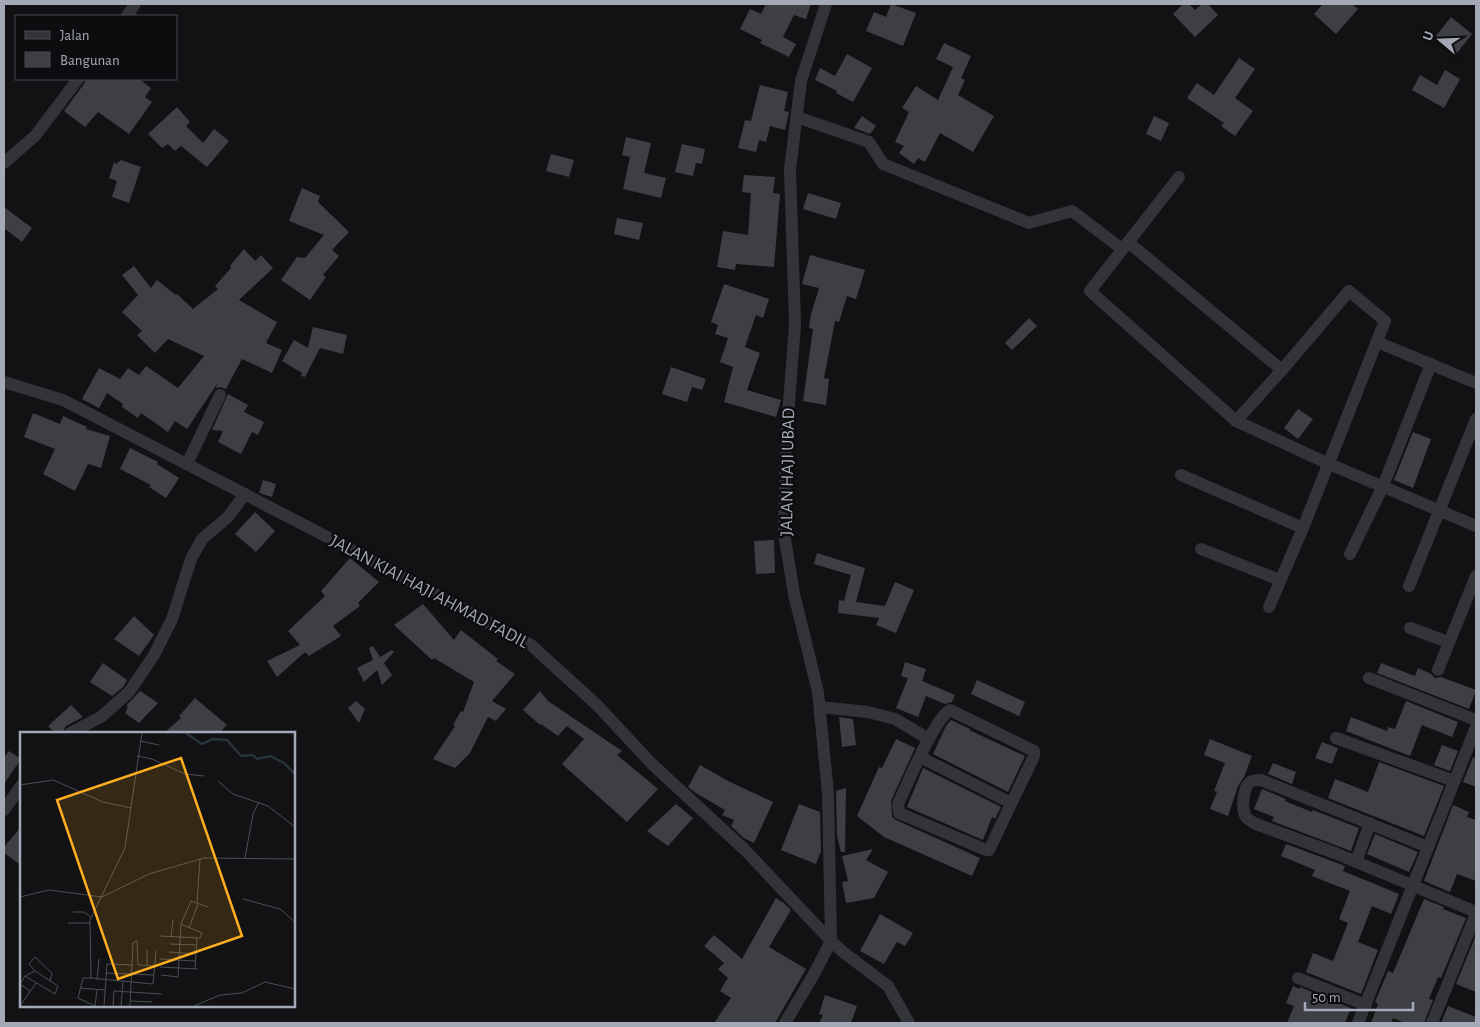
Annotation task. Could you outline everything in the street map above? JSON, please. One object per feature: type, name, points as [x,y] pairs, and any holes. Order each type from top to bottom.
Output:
[{"type":"street","points":[[128,15],[135,4]]},
{"type":"street","name":"JALAN HAJI UBAD","points":[[826,4],[801,80],[790,169],[795,325],[786,441],[784,532],[794,594],[820,707],[828,793],[831,940]]},
{"type":"street","points":[[4,163],[35,136],[77,80]]},
{"type":"street","points":[[797,117],[870,142],[883,164],[1029,223],[1072,211],[1125,246],[1282,370]]},
{"type":"street","points":[[1179,177],[1090,291],[1236,421],[1329,464],[1476,526]]},
{"type":"street","points":[[1236,421],[1349,291],[1385,321],[1329,464],[1269,607]]},
{"type":"street","points":[[1377,342],[1476,383]]},
{"type":"street","points":[[1350,554],[1382,486],[1431,364]]},
{"type":"street","name":"JALAN KIAI HAJI AHMAD FADIL","points":[[4,382],[63,400],[531,645],[598,705],[652,764],[746,850],[843,952],[888,986],[909,1023]]},
{"type":"street","points":[[187,464],[220,395]]},
{"type":"street","points":[[1409,586],[1476,419]]},
{"type":"street","points":[[1181,475],[1303,528]]},
{"type":"street","points":[[72,732],[101,717],[129,692],[154,655],[172,619],[190,559],[202,539],[228,517],[245,494]]},
{"type":"street","points":[[1201,550],[1280,580]]},
{"type":"street","points":[[1438,670],[1476,576]]},
{"type":"street","points":[[1410,628],[1448,642]]},
{"type":"street","points":[[1369,678],[1476,720]]},
{"type":"street","points":[[820,707],[868,712],[895,719],[929,738]]},
{"type":"street","points":[[950,710],[1034,751],[1034,756],[990,848],[986,850],[899,813],[898,804],[920,757],[929,738],[945,714],[950,710]]},
{"type":"street","points":[[1358,1023],[1476,727]]},
{"type":"street","points":[[1336,738],[1454,781]]},
{"type":"street","points":[[920,757],[1011,803]]},
{"type":"street","points":[[1428,847],[1261,780],[1253,780],[1245,789],[1243,809],[1246,817],[1256,824],[1356,862],[1476,913],[1432,1023]]},
{"type":"street","points":[[4,810],[20,787]]},
{"type":"street","points":[[1356,862],[1370,823]]},
{"type":"street","points":[[784,1023],[814,974],[831,940]]},
{"type":"street","points":[[1298,978],[1366,1005]]},
{"type":"building","points":[[766,4],[811,4],[806,19],[794,15],[783,37],[796,44],[789,57],[760,43],[762,40],[740,29],[750,9],[761,14]]},
{"type":"building","points":[[891,4],[916,13],[903,46],[866,31],[874,12],[886,17]]},
{"type":"building","points":[[1183,4],[1189,4],[1195,10],[1202,4],[1208,4],[1218,15],[1195,37],[1173,14]]},
{"type":"building","points":[[1323,4],[1352,4],[1358,9],[1336,34],[1314,14]]},
{"type":"building","points":[[1451,17],[1472,34],[1457,53],[1436,36]]},
{"type":"building","points":[[944,43],[971,56],[961,78],[965,80],[958,95],[994,116],[973,152],[940,133],[925,162],[918,158],[914,164],[899,153],[904,146],[895,142],[909,112],[902,108],[916,86],[938,100],[953,67],[936,59]]},
{"type":"building","points":[[847,54],[872,68],[853,102],[836,93],[837,91],[815,80],[820,68],[835,76]]},
{"type":"building","points":[[1239,58],[1255,69],[1235,98],[1253,111],[1235,136],[1221,126],[1224,123],[1187,98],[1197,83],[1214,95]]},
{"type":"building","points":[[1445,70],[1460,79],[1444,108],[1412,90],[1420,75],[1437,85]]},
{"type":"building","points":[[86,80],[140,80],[151,88],[145,97],[152,102],[129,134],[98,112],[85,127],[64,111]]},
{"type":"building","points":[[760,85],[788,92],[784,111],[789,112],[785,130],[770,126],[766,142],[759,140],[756,152],[738,148],[745,120],[751,121]]},
{"type":"building","points":[[177,107],[190,122],[186,126],[203,143],[214,129],[229,141],[207,167],[181,146],[175,151],[168,144],[162,148],[148,134]]},
{"type":"building","points":[[862,116],[876,126],[870,134],[854,128]]},
{"type":"building","points":[[1154,116],[1169,123],[1161,141],[1146,134]]},
{"type":"building","points":[[626,137],[651,143],[644,173],[666,178],[661,198],[623,189],[630,157],[622,155]]},
{"type":"building","points":[[682,144],[705,149],[702,164],[696,163],[693,176],[675,172]]},
{"type":"building","points":[[551,154],[574,160],[569,177],[546,171]]},
{"type":"building","points":[[121,160],[141,167],[129,203],[112,197],[117,181],[109,178],[114,162],[116,164]]},
{"type":"building","points":[[744,175],[775,177],[773,193],[780,194],[774,267],[736,264],[735,270],[717,267],[723,231],[748,235],[751,193],[742,192]]},
{"type":"building","points":[[302,188],[320,196],[318,202],[349,232],[332,250],[339,256],[323,275],[326,277],[310,300],[281,280],[297,257],[305,258],[324,235],[289,221]]},
{"type":"building","points":[[808,193],[841,203],[836,219],[803,209]]},
{"type":"building","points":[[4,207],[32,228],[22,242],[4,228]]},
{"type":"building","points":[[617,218],[643,223],[639,240],[614,234]]},
{"type":"building","points":[[244,249],[255,261],[261,255],[273,268],[239,300],[277,322],[266,343],[282,350],[272,373],[242,359],[226,389],[216,388],[217,384],[187,429],[175,421],[168,432],[141,413],[138,418],[107,393],[99,408],[82,399],[99,368],[120,379],[128,368],[139,375],[146,366],[178,388],[204,356],[168,339],[155,353],[137,335],[142,331],[122,312],[138,295],[122,275],[134,266],[151,288],[157,280],[177,294],[193,309],[218,289],[215,286]]},
{"type":"building","points":[[810,255],[865,270],[856,299],[847,296],[839,322],[835,321],[824,378],[829,379],[826,405],[803,401],[813,329],[809,328],[819,288],[802,284]]},
{"type":"building","points":[[724,284],[769,299],[763,318],[756,315],[745,347],[760,353],[747,390],[781,400],[776,417],[724,402],[733,367],[720,362],[728,338],[715,334],[718,325],[711,322]]},
{"type":"building","points":[[1029,318],[1037,326],[1012,350],[1005,343]]},
{"type":"building","points":[[313,327],[347,335],[343,354],[320,348],[305,377],[301,376],[302,373],[282,361],[294,340],[308,348]]},
{"type":"building","points":[[671,367],[706,379],[702,390],[692,387],[687,402],[662,394]]},
{"type":"building","points":[[228,394],[248,405],[244,412],[264,422],[258,435],[252,432],[241,454],[218,442],[223,431],[212,430]]},
{"type":"building","points":[[1298,409],[1313,419],[1298,439],[1284,428]]},
{"type":"building","points":[[33,413],[60,424],[63,416],[87,427],[86,429],[110,436],[101,468],[88,464],[75,491],[43,474],[55,449],[24,437]]},
{"type":"building","points":[[1413,432],[1431,439],[1413,488],[1394,480]]},
{"type":"building","points":[[130,448],[158,462],[157,464],[179,478],[166,498],[149,487],[151,485],[120,469]]},
{"type":"building","points":[[263,480],[276,484],[272,497],[259,493]]},
{"type":"building","points":[[255,512],[275,531],[256,552],[235,534]]},
{"type":"building","points":[[774,540],[775,573],[756,574],[754,541]]},
{"type":"building","points":[[817,553],[865,568],[856,602],[885,606],[895,582],[914,590],[896,633],[876,625],[879,618],[838,613],[839,600],[844,601],[851,575],[814,564]]},
{"type":"building","points":[[350,558],[379,582],[358,603],[360,606],[333,626],[341,636],[309,656],[305,652],[277,677],[267,661],[300,645],[288,631],[325,596],[321,591]]},
{"type":"building","points":[[423,604],[454,640],[461,630],[498,659],[496,661],[515,674],[492,701],[506,709],[496,721],[488,717],[470,753],[455,768],[433,759],[455,726],[453,725],[461,711],[463,712],[474,682],[434,658],[432,660],[394,625]]},
{"type":"building","points":[[134,616],[154,635],[139,656],[114,639]]},
{"type":"building","points":[[373,646],[380,657],[392,650],[394,652],[384,663],[392,675],[382,685],[377,670],[364,682],[357,668],[373,660],[369,648]]},
{"type":"building","points":[[905,662],[926,669],[922,681],[955,695],[952,702],[945,704],[926,696],[918,717],[896,708],[908,678],[901,676]]},
{"type":"building","points":[[103,663],[127,680],[123,687],[112,696],[90,682]]},
{"type":"building","points":[[1381,663],[1415,676],[1418,668],[1435,678],[1441,677],[1476,690],[1469,709],[1377,673]]},
{"type":"building","points":[[977,680],[1025,702],[1019,716],[971,694]]},
{"type":"building","points":[[140,691],[158,703],[139,723],[125,713],[128,707],[126,706]]},
{"type":"building","points":[[540,691],[548,701],[622,751],[617,755],[658,789],[627,822],[562,764],[584,739],[567,726],[558,736],[540,725],[523,710]]},
{"type":"building","points":[[195,698],[227,725],[220,732],[165,732],[181,718],[179,716]]},
{"type":"building","points":[[356,701],[365,709],[359,723],[348,708]]},
{"type":"building","points":[[1406,701],[1458,722],[1452,737],[1422,725],[1410,756],[1346,731],[1351,717],[1387,731],[1388,727],[1395,729]]},
{"type":"building","points":[[71,705],[83,717],[66,726],[63,732],[54,732],[48,726]]},
{"type":"building","points":[[839,717],[853,719],[856,745],[842,747]]},
{"type":"building","points":[[951,720],[1025,756],[1008,792],[933,754],[946,726]]},
{"type":"building","points":[[896,739],[915,748],[891,801],[892,817],[980,858],[972,876],[884,837],[857,816],[879,767],[882,768]]},
{"type":"building","points":[[1210,739],[1252,756],[1244,777],[1238,786],[1228,816],[1210,809],[1217,792],[1214,791],[1225,763],[1204,755]]},
{"type":"building","points":[[1322,742],[1338,748],[1332,764],[1315,758]]},
{"type":"building","points":[[1442,745],[1458,751],[1450,771],[1434,765]]},
{"type":"building","points":[[9,751],[20,758],[20,760],[4,784],[4,757]]},
{"type":"building","points":[[1473,757],[1476,759],[1476,787],[1463,782]]},
{"type":"building","points":[[1379,762],[1444,786],[1424,836],[1328,798],[1335,779],[1368,792]]},
{"type":"building","points":[[1273,763],[1296,772],[1292,784],[1268,774]]},
{"type":"building","points":[[700,765],[730,782],[773,802],[754,843],[744,838],[731,826],[734,820],[722,815],[725,810],[688,787]]},
{"type":"building","points":[[923,768],[1001,807],[995,819],[992,817],[983,840],[907,807]]},
{"type":"building","points":[[846,788],[845,852],[841,852],[837,836],[836,791]]},
{"type":"building","points":[[1262,789],[1312,812],[1313,810],[1359,828],[1351,851],[1272,821],[1274,817],[1254,809]]},
{"type":"building","points":[[676,804],[693,818],[668,846],[647,831]]},
{"type":"building","points":[[799,804],[820,812],[821,851],[816,864],[781,850]]},
{"type":"building","points":[[1453,805],[1469,812],[1467,817],[1476,820],[1476,881],[1457,874],[1450,892],[1424,881]]},
{"type":"building","points":[[20,828],[20,864],[4,853],[4,847]]},
{"type":"building","points":[[1375,834],[1418,852],[1409,872],[1367,854]]},
{"type":"building","points":[[1286,844],[1345,866],[1343,871],[1399,894],[1391,914],[1372,906],[1358,942],[1378,950],[1361,994],[1306,972],[1313,953],[1333,961],[1348,923],[1339,919],[1350,891],[1312,876],[1315,870],[1281,856]]},
{"type":"building","points":[[873,849],[866,860],[888,872],[874,898],[846,903],[842,882],[848,881],[842,856]]},
{"type":"building","points":[[776,898],[791,910],[769,947],[806,969],[775,1023],[714,1023],[731,998],[720,991],[728,978],[718,969],[724,963],[704,946],[714,935],[742,959]]},
{"type":"building","points":[[1424,899],[1466,918],[1441,978],[1438,977],[1429,999],[1433,1000],[1424,1023],[1405,1023],[1393,1018],[1391,1023],[1371,1023],[1378,1004],[1375,1002],[1388,971],[1393,973]]},
{"type":"building","points":[[880,914],[913,933],[905,946],[897,942],[884,964],[860,951]]},
{"type":"building","points":[[1476,935],[1476,992],[1456,984]]},
{"type":"building","points":[[1293,986],[1299,989],[1300,987],[1351,1008],[1345,1023],[1287,1023],[1294,1006],[1286,1003]]},
{"type":"building","points":[[825,995],[857,1006],[851,1023],[819,1023],[823,1015],[819,1014]]},
{"type":"building","points":[[1448,1006],[1476,1017],[1476,1023],[1441,1023]]}]
